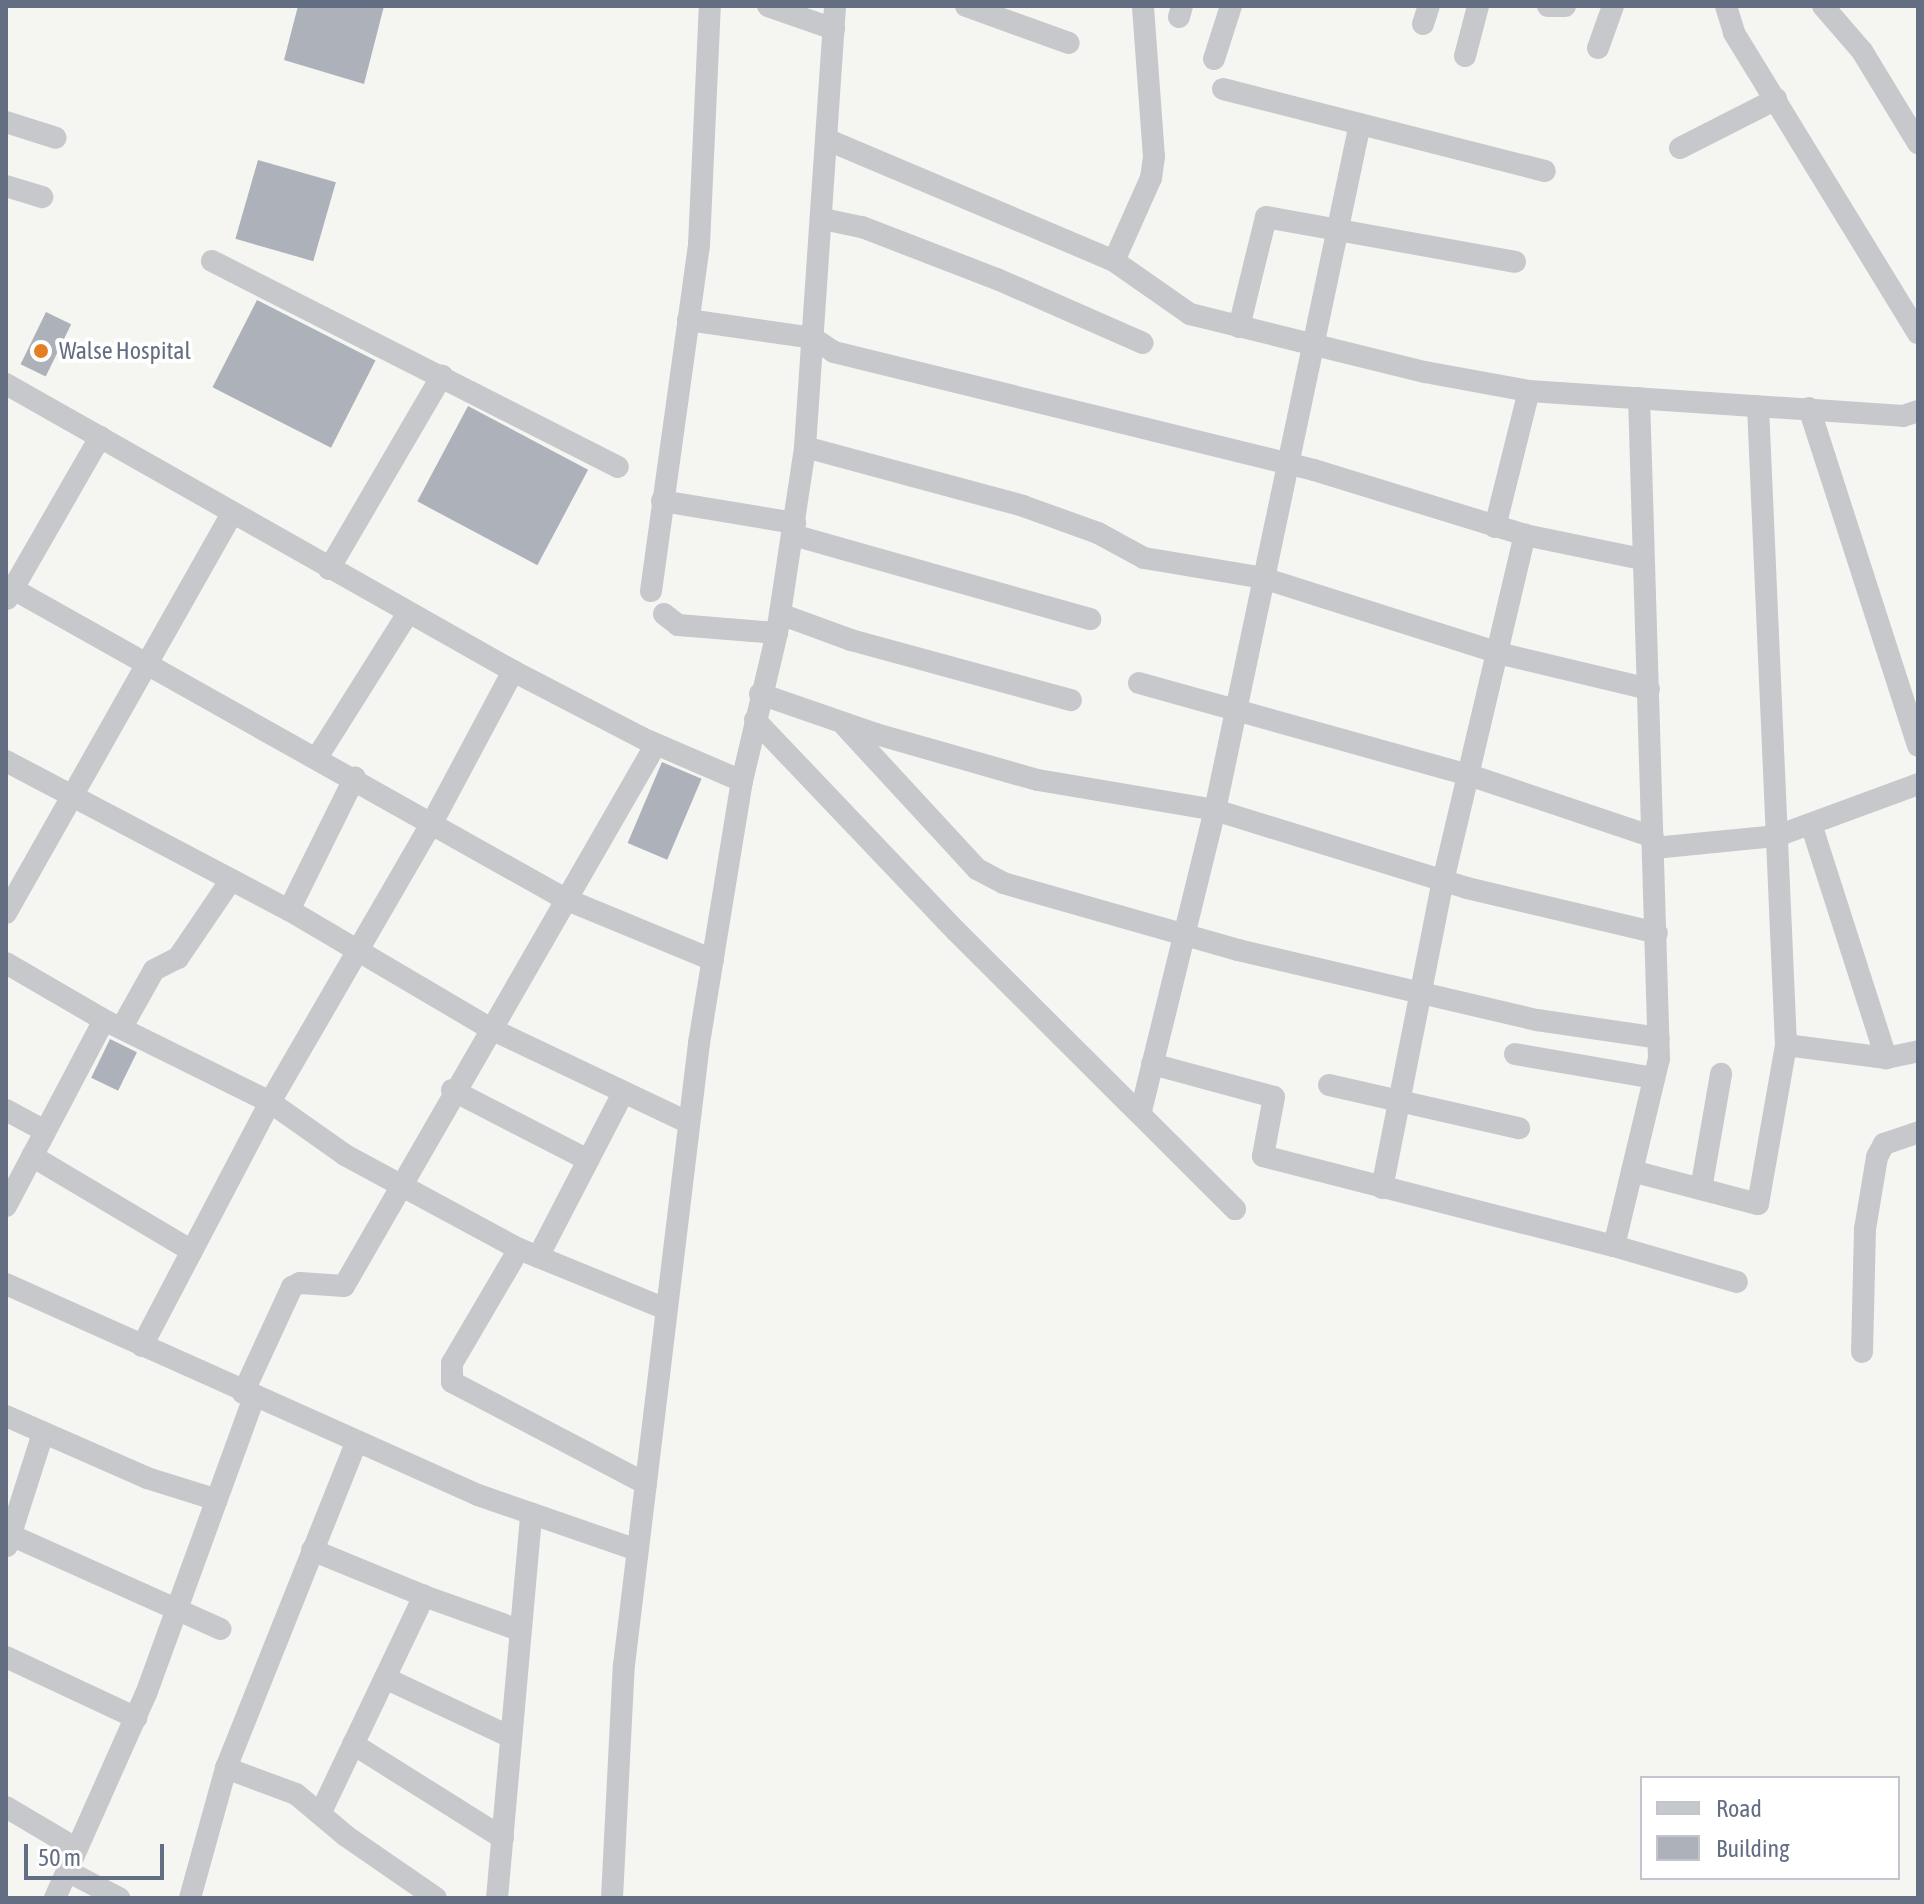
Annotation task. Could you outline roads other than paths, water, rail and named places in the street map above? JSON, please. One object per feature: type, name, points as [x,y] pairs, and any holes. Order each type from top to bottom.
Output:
[{"type":"street","points":[[651,591],[699,245],[710,6]]},
{"type":"street","points":[[768,6],[834,29]]},
{"type":"street","points":[[612,1898],[619,1736],[637,1550],[689,1123],[742,781],[778,623],[805,447],[823,219],[835,6]]},
{"type":"street","points":[[966,6],[1069,43]]},
{"type":"street","points":[[1114,261],[1151,178],[1154,157],[1143,6]]},
{"type":"street","points":[[1214,59],[1231,6]]},
{"type":"street","points":[[1465,56],[1478,6]]},
{"type":"street","points":[[1548,6],[1565,6]]},
{"type":"street","points":[[1598,48],[1613,6]]},
{"type":"street","points":[[1726,6],[1734,33],[1918,333]]},
{"type":"street","points":[[1823,6],[1862,51],[1912,118],[1918,143]]},
{"type":"street","points":[[1223,89],[1545,171]]},
{"type":"street","points":[[1680,148],[1776,99]]},
{"type":"street","points":[[6,122],[56,138]]},
{"type":"street","points":[[1141,1111],[1215,810],[1360,124]]},
{"type":"street","points":[[828,140],[1114,261],[1172,306],[1239,327],[1425,372],[1529,391],[1903,416],[1918,411]]},
{"type":"street","points":[[6,186],[42,197]]},
{"type":"street","points":[[1239,327],[1266,217],[1338,233],[1515,262]]},
{"type":"street","points":[[823,219],[862,227],[984,274],[1143,343]]},
{"type":"street","points":[[212,261],[618,467]]},
{"type":"street","points":[[688,320],[813,338],[834,352],[1288,464],[1525,535],[1642,559]]},
{"type":"street","points":[[329,569],[442,376]]},
{"type":"street","points":[[6,384],[513,671],[656,744],[742,781]]},
{"type":"street","points":[[1495,527],[1529,391]]},
{"type":"street","points":[[1614,1246],[1654,1078],[1659,1038],[1639,398]]},
{"type":"street","points":[[1632,1171],[1758,1204],[1786,1045],[1758,407]]},
{"type":"street","points":[[1809,408],[1909,686],[1918,746]]},
{"type":"street","points":[[100,437],[8,592],[151,662],[565,899],[713,960]]},
{"type":"street","points":[[805,447],[1023,506],[1098,533],[1144,558],[1263,578],[1497,652],[1649,689]]},
{"type":"street","points":[[662,501],[794,529],[1090,619]]},
{"type":"street","points":[[6,913],[151,662],[232,514]]},
{"type":"street","points":[[1382,1188],[1424,994],[1443,881],[1525,535]]},
{"type":"street","points":[[318,756],[408,613]]},
{"type":"street","points":[[664,614],[678,625],[778,623],[1071,700]]},
{"type":"street","points":[[142,1346],[270,1102],[433,821],[513,671]]},
{"type":"street","points":[[1139,683],[1469,775],[1654,843],[1777,836],[1812,827],[1918,784]]},
{"type":"street","points":[[760,694],[841,722],[1038,780],[1215,810],[1443,881],[1657,933]]},
{"type":"street","points":[[755,720],[956,931],[1141,1111],[1235,1209]]},
{"type":"street","points":[[841,722],[977,869],[1027,892],[1184,936],[1424,994],[1537,1020],[1659,1038]]},
{"type":"street","points":[[55,1898],[136,1718],[217,1500],[249,1395],[292,1287],[300,1283],[344,1286],[404,1185],[452,1090],[656,744]]},
{"type":"street","points":[[6,761],[289,910],[357,953],[489,1028],[689,1123]]},
{"type":"street","points":[[289,910],[355,777]]},
{"type":"street","points":[[1812,827],[1886,1058]]},
{"type":"street","points":[[6,1206],[45,1131],[113,1023],[154,970],[178,958],[231,880]]},
{"type":"street","points":[[6,963],[113,1023],[270,1102],[345,1155],[528,1253],[666,1309]]},
{"type":"street","points":[[1786,1045],[1886,1058],[1918,1051]]},
{"type":"street","points":[[1515,1054],[1654,1078]]},
{"type":"street","points":[[1152,1064],[1274,1097],[1263,1156],[1614,1246],[1737,1282]]},
{"type":"street","points":[[1701,1189],[1721,1074]]},
{"type":"street","points":[[1329,1085],[1519,1128]]},
{"type":"street","points":[[452,1090],[588,1160]]},
{"type":"street","points":[[623,1093],[588,1160],[452,1363],[452,1382],[646,1484]]},
{"type":"street","points":[[6,1110],[45,1131]]},
{"type":"street","points":[[1862,1352],[1865,1229],[1877,1157],[1884,1144],[1918,1132]]},
{"type":"street","points":[[32,1156],[192,1251]]},
{"type":"street","points":[[6,1284],[356,1443],[531,1514],[637,1550]]},
{"type":"street","points":[[6,1416],[147,1478],[217,1500]]},
{"type":"street","points":[[43,1433],[7,1538],[221,1629]]},
{"type":"street","points":[[190,1898],[226,1768],[271,1666],[312,1550],[356,1443]]},
{"type":"street","points":[[497,1898],[531,1514]]},
{"type":"street","points":[[312,1550],[424,1596],[519,1630]]},
{"type":"street","points":[[320,1814],[424,1596]]},
{"type":"street","points":[[6,1657],[136,1718]]},
{"type":"street","points":[[385,1678],[511,1737]]},
{"type":"street","points":[[353,1744],[503,1838]]},
{"type":"street","points":[[226,1768],[296,1794],[436,1898]]},
{"type":"street","points":[[6,1807],[77,1849]]},
{"type":"street","points":[[67,1871],[119,1898]]},
{"type":"place","name":"Walse Hospital","points":[[41,351]]}]
